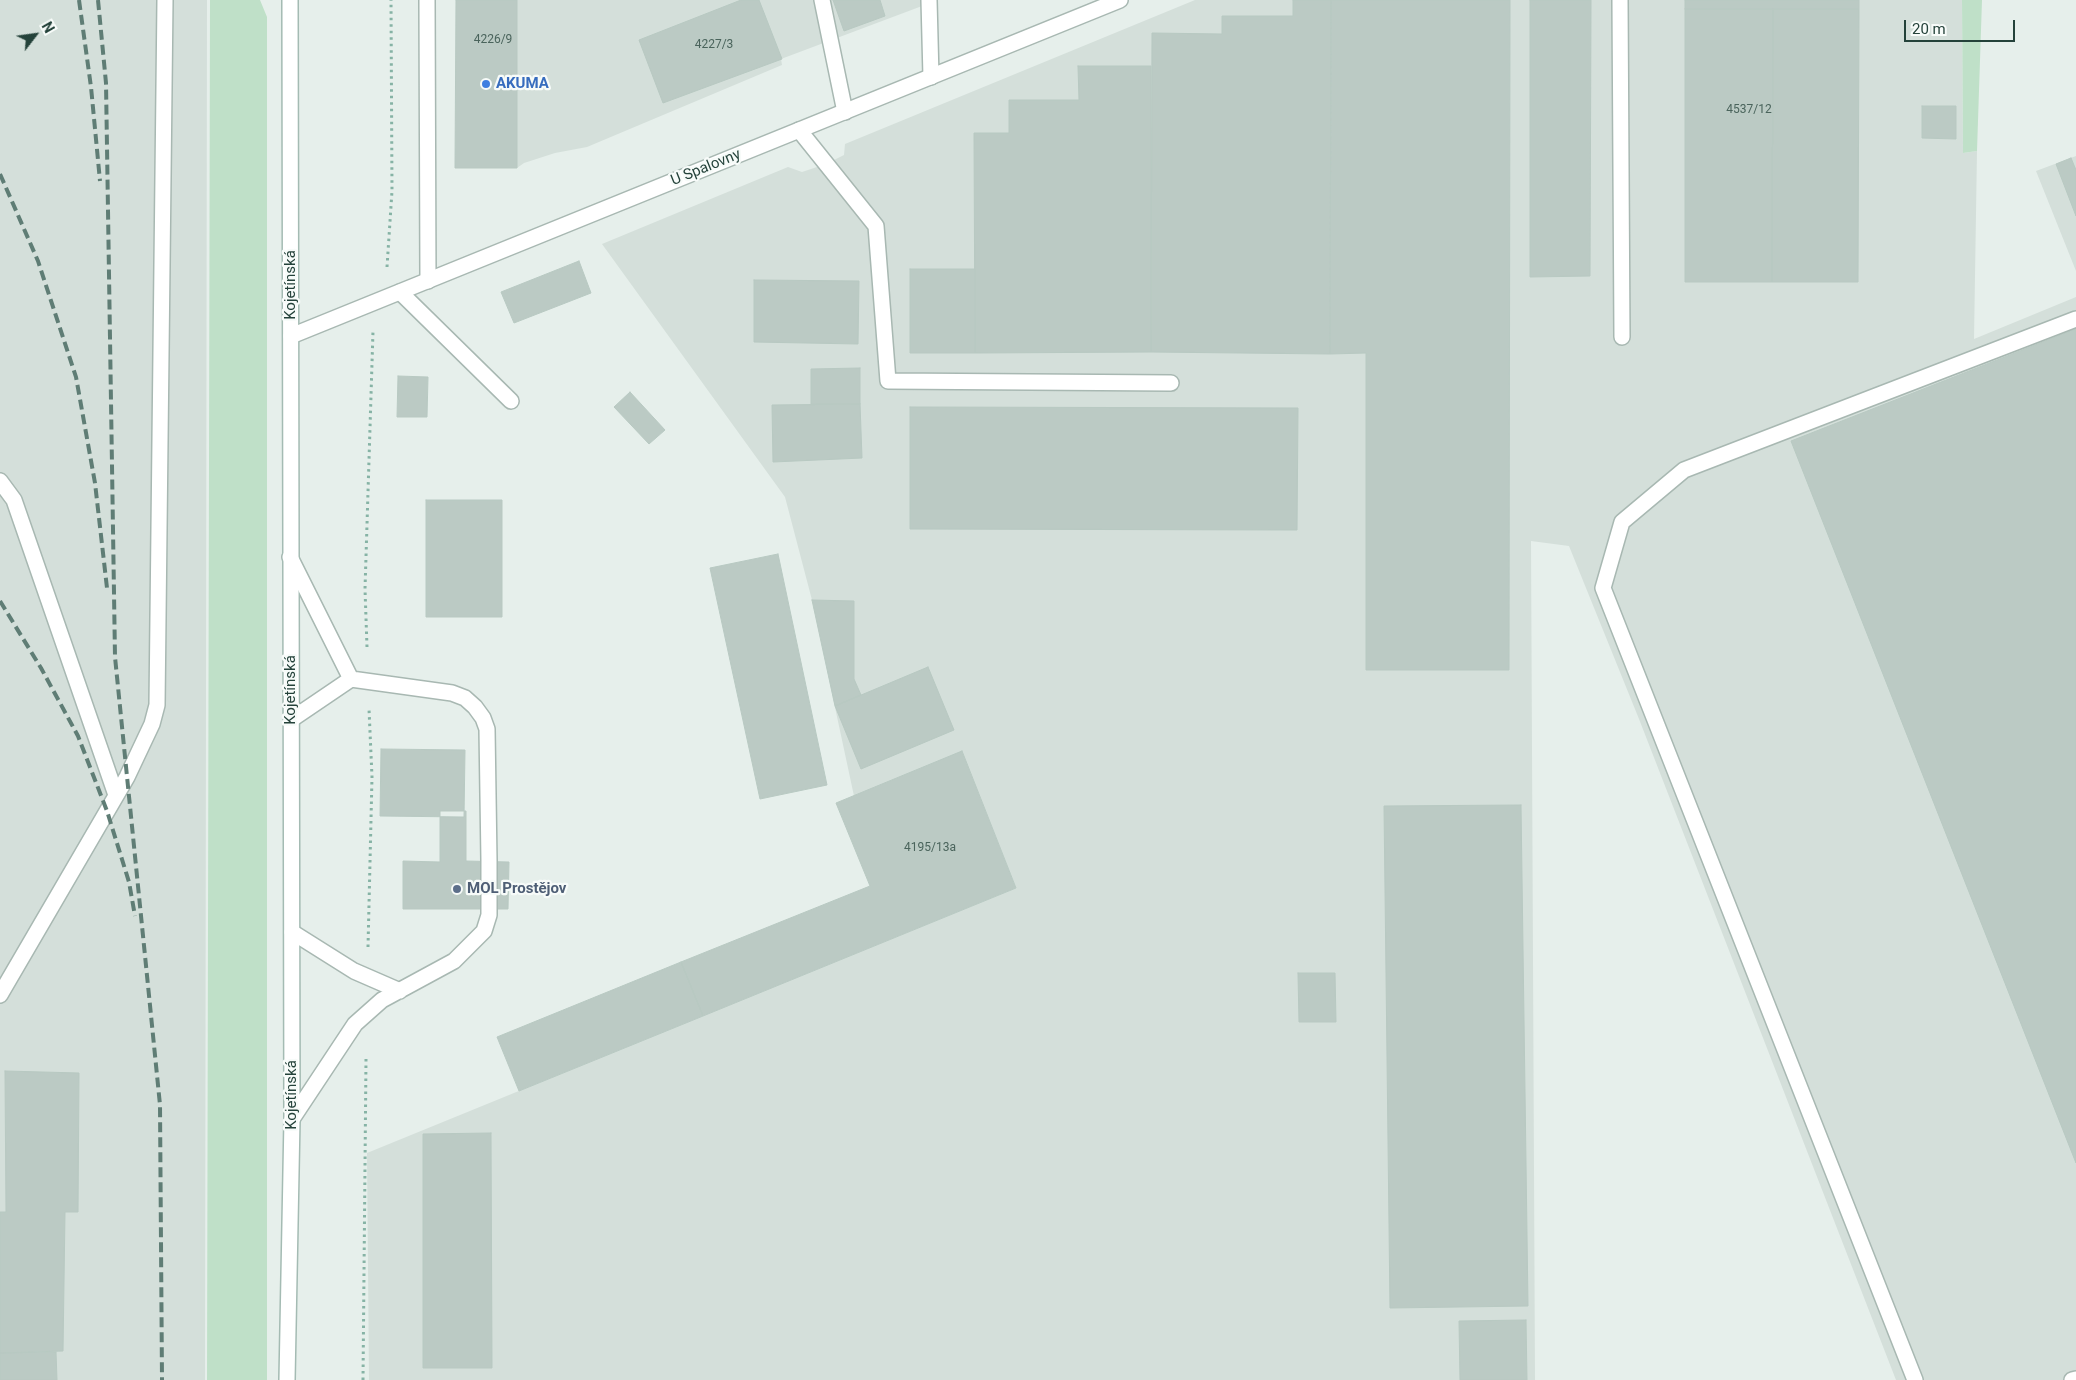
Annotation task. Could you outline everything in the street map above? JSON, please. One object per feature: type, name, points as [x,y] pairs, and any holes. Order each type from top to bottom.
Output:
[{"type":"main road","points":[[0,995],[127,777],[152,724],[157,704],[165,0]]},
{"type":"main road","name":"Kojetínská","points":[[288,1380],[292,1119],[290,0]]},
{"type":"main road","points":[[427,0],[428,280]]},
{"type":"main road","points":[[822,0],[845,112]]},
{"type":"main road","points":[[929,0],[931,77]]},
{"type":"main road","name":"U Spalovny","points":[[291,336],[1120,0]]},
{"type":"main road","points":[[1620,0],[1622,337]]},
{"type":"main road","points":[[800,130],[876,226],[888,381],[1171,383]]},
{"type":"main road","points":[[400,292],[511,401]]},
{"type":"main road","points":[[1915,1380],[1603,588],[1622,522],[1684,470],[2076,318]]},
{"type":"main road","points":[[0,481],[14,500],[116,795]]},
{"type":"main road","points":[[290,557],[350,679]]},
{"type":"main road","points":[[292,719],[350,679],[452,694],[465,698],[475,707],[483,718],[487,730],[488,915],[484,931],[454,961],[382,1000],[355,1024],[292,1119]]},
{"type":"main road","points":[[292,932],[354,971],[400,991]]},
{"type":"main road","points":[[2072,1380],[2076,1379]]},
{"type":"shaded area","points":[[0,0],[207,0],[205,1380],[0,1380]]},
{"type":"shaded area","points":[[517,0],[938,0],[781,59],[782,65],[587,147],[555,153],[524,163],[517,168]]},
{"type":"shaded area","points":[[1195,0],[1962,0],[1963,153],[1977,151],[1974,339],[2076,297],[2076,1380],[1896,1380],[1639,719],[1569,546],[1531,541],[1535,1380],[369,1380],[367,1153],[1016,888],[962,752],[854,796],[812,600],[785,497],[602,244],[788,167],[802,172],[826,164],[844,155],[845,144]]},
{"type":"shaded area","points":[[2076,156],[2076,271],[2036,171]]},
{"type":"green space","points":[[210,0],[260,0],[267,17],[267,1380],[207,1380]]},
{"type":"green space","points":[[1962,0],[1982,0],[1977,151],[1963,153]]},
{"type":"building","name":"AKUMA","points":[[456,0],[517,0],[517,168],[455,168]]},
{"type":"building","points":[[741,0],[759,0],[782,59],[663,103],[639,40]]},
{"type":"building","points":[[833,0],[880,0],[885,16],[844,31]]},
{"type":"building","points":[[1293,0],[1331,0],[1330,354],[1151,352],[1152,33],[1222,34],[1222,16],[1293,16]]},
{"type":"building","points":[[1331,0],[1510,0],[1509,670],[1366,670],[1366,353],[1330,354]]},
{"type":"building","points":[[1530,0],[1591,0],[1590,276],[1530,277]]},
{"type":"building","points":[[1685,0],[1859,0],[1859,9],[1685,9]]},
{"type":"building","points":[[1685,9],[1773,9],[1772,282],[1685,282]]},
{"type":"building","points":[[1773,9],[1859,9],[1858,282],[1772,282]]},
{"type":"building","points":[[1078,66],[1151,66],[1151,352],[975,353],[974,133],[1009,133],[1009,100],[1079,100]]},
{"type":"building","points":[[1922,106],[1956,106],[1956,139],[1922,138]]},
{"type":"building","points":[[2071,158],[2076,170],[2076,216],[2056,164]]},
{"type":"building","points":[[579,261],[591,293],[514,323],[501,292]]},
{"type":"building","points":[[910,269],[975,269],[975,353],[910,353]]},
{"type":"building","points":[[754,280],[859,281],[858,344],[754,342]]},
{"type":"building","points":[[2076,329],[2076,1163],[1791,441]]},
{"type":"building","points":[[860,368],[860,404],[811,404],[811,369]]},
{"type":"building","points":[[398,376],[428,377],[427,417],[397,417]]},
{"type":"building","points":[[630,392],[665,430],[649,444],[614,407]]},
{"type":"building","points":[[860,404],[862,458],[773,462],[772,405]]},
{"type":"building","points":[[910,407],[1298,408],[1297,530],[910,529]]},
{"type":"building","points":[[426,500],[502,500],[502,617],[426,617]]},
{"type":"building","points":[[778,554],[827,785],[760,799],[710,568]]},
{"type":"building","points":[[812,600],[854,601],[854,679],[861,695],[835,706]]},
{"type":"building","points":[[928,667],[954,730],[861,769],[835,706]]},
{"type":"building","points":[[381,749],[465,750],[464,817],[380,816]]},
{"type":"building","points":[[962,751],[1016,888],[703,1016],[681,962],[870,886],[836,803]]},
{"type":"building","points":[[1521,805],[1528,1306],[1390,1308],[1384,806]]},
{"type":"building","points":[[440,811],[466,811],[466,861],[509,862],[508,909],[403,909],[403,861],[440,862]]},
{"type":"building","points":[[681,962],[703,1016],[519,1091],[497,1037]]},
{"type":"building","points":[[1298,973],[1335,973],[1336,1022],[1299,1022]]},
{"type":"building","points":[[5,1071],[79,1073],[78,1212],[65,1212],[63,1351],[0,1353],[0,1212],[6,1212]]},
{"type":"building","points":[[491,1133],[492,1368],[423,1368],[423,1134]]},
{"type":"building","points":[[1526,1320],[1527,1380],[1460,1380],[1459,1321]]},
{"type":"building","points":[[56,1352],[57,1380],[0,1380],[0,1353]]},
{"type":"railway","points":[[79,0],[91,87],[100,181]]},
{"type":"railway","points":[[98,0],[106,83],[115,657],[160,1105],[162,1380]]},
{"type":"railway","points":[[0,174],[38,261],[76,377],[95,483],[107,588]]},
{"type":"railway","points":[[0,601],[41,668],[78,736],[107,811],[129,882],[135,916]]},
{"type":"place","name":"AKUMA","points":[[486,84]]},
{"type":"place","name":"MOL Prostějov","points":[[457,889]]}]
